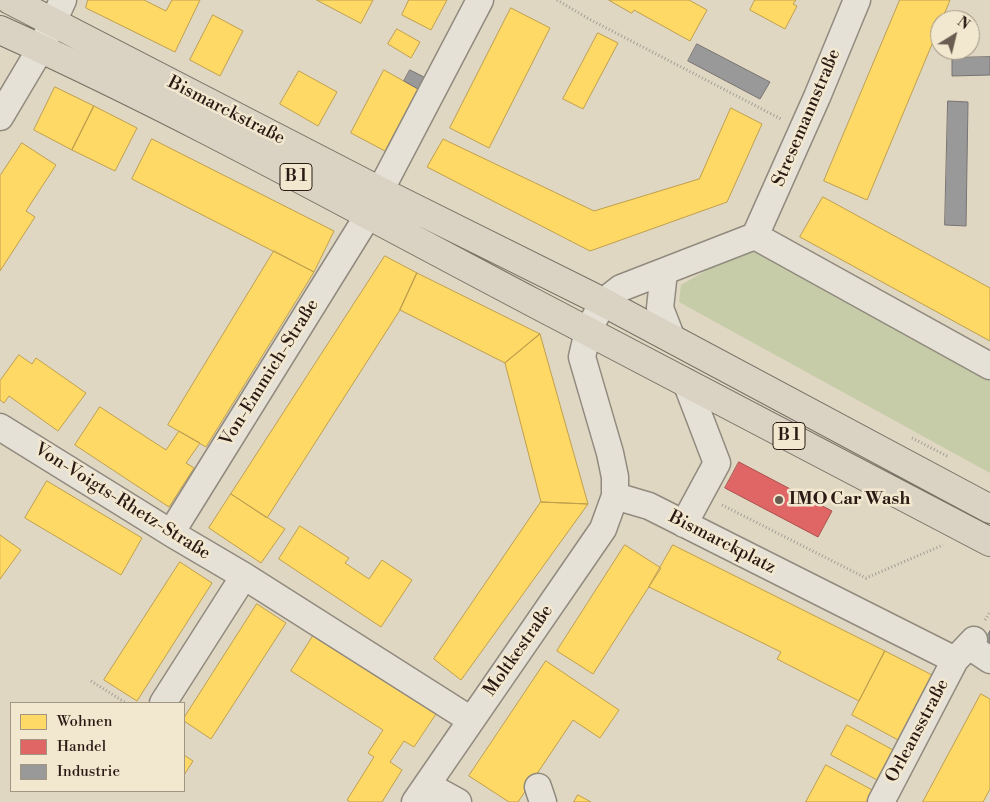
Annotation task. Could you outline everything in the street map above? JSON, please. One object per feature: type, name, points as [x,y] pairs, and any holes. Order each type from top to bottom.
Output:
[{"type":"main road","name":"Bismarckstraße","points":[[10,0],[58,11],[588,331]]},
{"type":"main road","name":"Bismarckstraße","points":[[0,30],[375,202],[603,302]]},
{"type":"main road","name":"B 1","points":[[603,302],[990,509]]},
{"type":"main road","name":"B 1","points":[[588,331],[990,542]]},
{"type":"street","name":"Von-Emmich-Straße","points":[[171,533],[375,202],[480,0]]},
{"type":"street","name":"Stresemannstraße","points":[[755,236],[802,130],[856,0]]},
{"type":"street","points":[[0,117],[41,48],[58,11]]},
{"type":"street","points":[[614,496],[615,476],[610,453],[582,358],[588,331],[603,302],[621,288],[755,236],[990,366]]},
{"type":"street","points":[[664,272],[660,308],[672,339]]},
{"type":"street","points":[[684,524],[717,462],[686,382]]},
{"type":"street","name":"Von-Voigts-Rhetz-Straße","points":[[0,427],[244,576],[472,720]]},
{"type":"street","name":"Bismarckplatz","points":[[614,496],[650,506],[684,524],[990,660]]},
{"type":"street","name":"Moltkestraße","points":[[421,794],[603,529],[614,496]]},
{"type":"street","points":[[164,702],[244,576]]},
{"type":"street","name":"Orleansstraße","points":[[881,802],[966,649]]},
{"type":"street","points":[[421,794],[458,802]]},
{"type":"path","points":[[557,0],[606,28],[802,130]]},
{"type":"path","points":[[698,498],[715,502],[866,578],[946,544]]},
{"type":"path","points":[[91,680],[124,702]]},
{"type":"green space","points":[[747,247],[990,381],[990,473],[679,302],[681,285]]},
{"type":"building: Wohnen","points":[[88,0],[144,0],[166,11],[172,0],[200,0],[175,52],[86,8]]},
{"type":"building: Wohnen","points":[[317,0],[373,0],[361,23]]},
{"type":"building: Wohnen","points":[[409,0],[447,0],[431,30],[402,15]]},
{"type":"building: Wohnen","points":[[609,0],[689,0],[707,10],[690,41],[634,10],[632,13]]},
{"type":"building: Wohnen","points":[[755,0],[796,0],[793,4],[797,6],[785,29],[750,10]]},
{"type":"building: Wohnen","points":[[900,0],[950,0],[946,10],[930,10],[930,49],[867,200],[824,181]]},
{"type":"building: Wohnen","points":[[511,8],[550,28],[489,148],[450,128]]},
{"type":"building: Wohnen","points":[[213,15],[243,31],[220,76],[190,60]]},
{"type":"building: Wohnen","points":[[397,29],[420,42],[411,58],[388,44]]},
{"type":"building: Wohnen","points":[[598,33],[618,43],[583,109],[563,99]]},
{"type":"building: Wohnen","points":[[384,70],[418,89],[385,151],[351,133]]},
{"type":"building: Wohnen","points":[[299,71],[337,92],[318,126],[280,104]]},
{"type":"building: Wohnen","points":[[55,87],[94,106],[72,150],[34,130]]},
{"type":"building: Wohnen","points":[[94,106],[137,128],[115,171],[72,150]]},
{"type":"building: Wohnen","points":[[731,108],[762,124],[727,202],[590,251],[427,167],[443,139],[594,211],[699,179]]},
{"type":"building: Wohnen","points":[[152,139],[334,231],[314,272],[132,179]]},
{"type":"building: Wohnen","points":[[22,143],[56,165],[26,211],[35,217],[0,271],[0,176]]},
{"type":"building: Wohnen","points":[[823,197],[990,288],[990,341],[800,237]]},
{"type":"building: Wohnen","points":[[274,251],[314,272],[206,447],[168,425]]},
{"type":"building: Wohnen","points":[[385,256],[417,273],[400,310],[267,518],[231,494]]},
{"type":"building: Wohnen","points":[[417,273],[540,334],[505,363],[400,310]]},
{"type":"building: Wohnen","points":[[540,334],[588,504],[541,502],[505,363]]},
{"type":"building: Wohnen","points":[[19,355],[32,364],[36,358],[86,393],[58,431],[9,396],[4,403],[0,400],[0,381]]},
{"type":"building: Wohnen","points":[[100,407],[166,450],[179,431],[200,443],[186,463],[194,468],[169,507],[75,445]]},
{"type":"building: Wohnen","points":[[47,481],[142,538],[121,575],[25,518]]},
{"type":"building: Wohnen","points":[[231,494],[285,529],[261,563],[209,528]]},
{"type":"building: Wohnen","points":[[541,502],[588,504],[461,680],[434,659]]},
{"type":"building: Wohnen","points":[[300,526],[349,558],[345,563],[369,579],[382,560],[412,580],[381,627],[279,559]]},
{"type":"building: Wohnen","points":[[0,535],[21,550],[0,579]]},
{"type":"building: Wohnen","points":[[625,545],[661,568],[593,674],[557,651]]},
{"type":"building: Wohnen","points":[[673,545],[885,651],[859,701],[777,659],[781,652],[649,587]]},
{"type":"building: Wohnen","points":[[180,562],[212,583],[137,701],[104,680]]},
{"type":"building: Wohnen","points":[[257,604],[286,623],[211,739],[185,722],[185,716]]},
{"type":"building: Wohnen","points":[[313,636],[436,714],[414,747],[404,741],[390,762],[402,770],[382,802],[350,802],[347,800],[374,757],[368,753],[383,730],[291,671]]},
{"type":"building: Wohnen","points":[[885,651],[934,676],[900,741],[852,715]]},
{"type":"building: Wohnen","points":[[546,661],[619,710],[600,738],[573,720],[518,802],[509,802],[469,776]]},
{"type":"building: Wohnen","points":[[981,694],[990,699],[990,789],[983,802],[923,802]]},
{"type":"building: Wohnen","points":[[847,725],[895,751],[879,781],[831,755]]},
{"type":"building: Wohnen","points":[[185,756],[193,761],[185,773]]},
{"type":"building: Wohnen","points":[[826,765],[874,791],[868,802],[806,802]]},
{"type":"building: Wohnen","points":[[578,795],[591,802],[574,802]]},
{"type":"building: Handel","name":"IMO Car Wash","points":[[739,462],[832,511],[818,537],[725,488]]},
{"type":"building: Industrie","points":[[697,44],[770,82],[760,99],[688,61]]},
{"type":"building: Industrie","points":[[980,57],[990,57],[990,75],[952,76],[952,60],[980,60]]},
{"type":"building: Industrie","points":[[410,70],[424,77],[418,89],[404,81]]},
{"type":"building: Industrie","points":[[948,101],[968,102],[966,226],[945,225]]},
{"type":"building: Industrie","points":[[990,631],[990,650],[982,646]]},
{"type":"place","name":"IMO Car Wash","points":[[779,500]]}]
